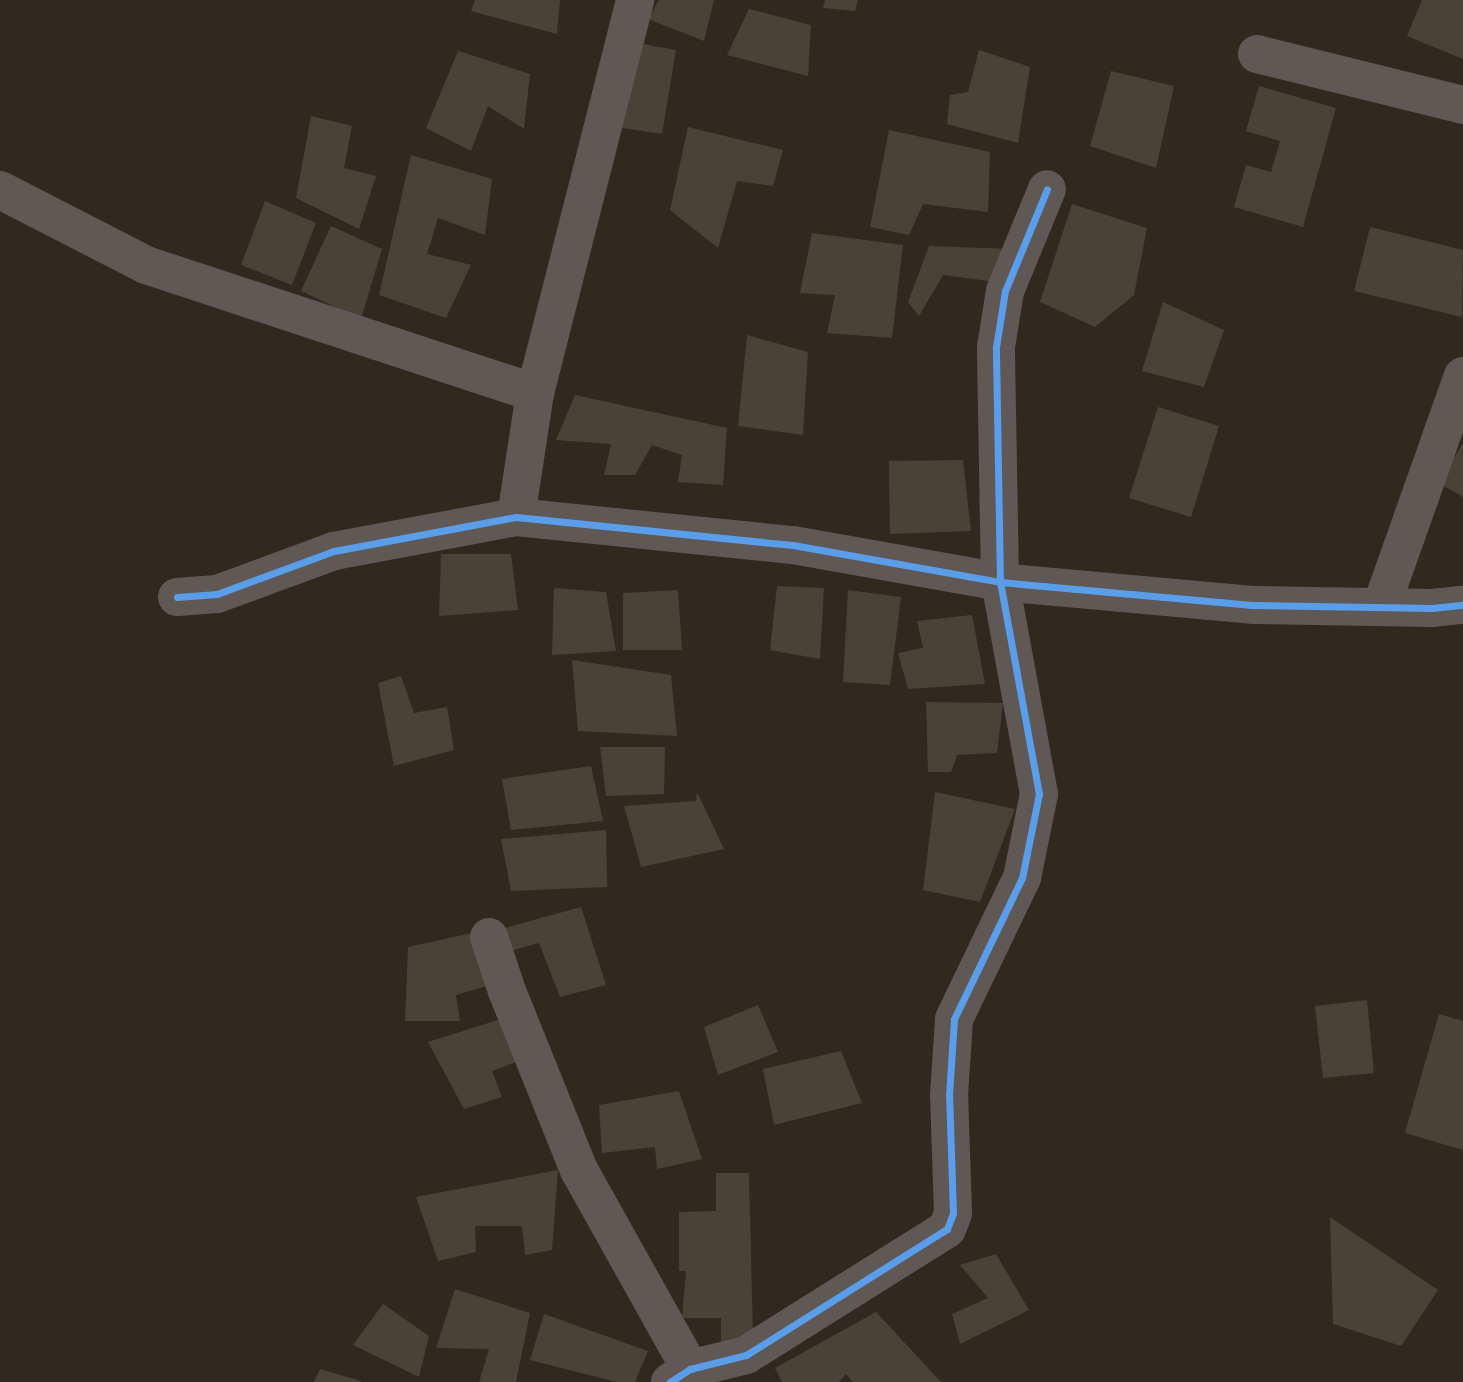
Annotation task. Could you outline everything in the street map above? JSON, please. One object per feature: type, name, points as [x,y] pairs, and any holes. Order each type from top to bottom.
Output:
[{"type":"street","points":[[516,517],[535,393],[635,0]]},
{"type":"street","points":[[1257,54],[1463,105]]},
{"type":"street","points":[[489,937],[507,991],[579,1170],[680,1376],[746,1354],[947,1229],[953,1213],[949,1095],[954,1018],[1022,878],[1039,794],[1000,582],[996,346],[1005,290],[1046,189]]},
{"type":"street","points":[[0,190],[146,265],[535,393]]},
{"type":"street","points":[[1381,607],[1463,376]]},
{"type":"street","points":[[177,597],[217,594],[334,551],[516,517],[793,545],[1000,582],[1255,605],[1463,605]]},
{"type":"building","points":[[475,0],[560,0],[557,34],[471,11]]},
{"type":"building","points":[[659,0],[714,0],[704,41],[648,19]]},
{"type":"building","points":[[825,0],[858,0],[855,11],[823,8]]},
{"type":"building","points":[[1422,0],[1463,0],[1463,59],[1407,36]]},
{"type":"building","points":[[749,9],[811,25],[808,76],[727,55]]},
{"type":"building","points":[[637,43],[676,50],[662,134],[616,127]]},
{"type":"building","points":[[979,50],[1030,67],[1018,143],[947,124],[950,95],[968,92]]},
{"type":"building","points":[[458,51],[530,74],[524,129],[488,106],[471,151],[426,128]]},
{"type":"building","points":[[1111,71],[1174,86],[1156,168],[1090,146]]},
{"type":"building","points":[[1259,86],[1336,108],[1303,227],[1234,207],[1246,165],[1271,172],[1280,141],[1246,131]]},
{"type":"building","points":[[311,116],[352,126],[344,168],[376,176],[359,229],[296,198]]},
{"type":"building","points":[[688,127],[783,150],[773,186],[737,181],[718,248],[670,210]]},
{"type":"building","points":[[889,130],[990,152],[988,212],[923,204],[909,235],[870,227]]},
{"type":"building","points":[[411,155],[492,179],[485,235],[438,218],[427,254],[471,265],[446,318],[379,295]]},
{"type":"building","points":[[265,201],[316,223],[292,285],[241,265]]},
{"type":"building","points":[[1072,204],[1147,228],[1134,295],[1095,327],[1040,302]]},
{"type":"building","points":[[331,226],[382,249],[361,319],[301,291]]},
{"type":"building","points":[[1370,227],[1463,250],[1462,317],[1354,291]]},
{"type":"building","points":[[812,233],[903,245],[892,338],[827,333],[835,295],[800,293]]},
{"type":"building","points":[[929,246],[1013,249],[996,282],[943,275],[919,316],[908,302]]},
{"type":"building","points":[[1163,302],[1224,330],[1204,387],[1142,371]]},
{"type":"building","points":[[747,335],[808,352],[803,435],[738,426]]},
{"type":"building","points":[[575,395],[727,428],[723,485],[678,482],[682,455],[652,445],[635,475],[604,475],[611,444],[556,440]]},
{"type":"building","points":[[1158,407],[1219,426],[1191,517],[1129,498]]},
{"type":"building","points":[[1463,443],[1463,497],[1439,483]]},
{"type":"building","points":[[963,460],[971,531],[890,534],[889,461]]},
{"type":"building","points":[[441,554],[511,554],[518,610],[439,616]]},
{"type":"building","points":[[777,586],[824,588],[820,659],[770,650]]},
{"type":"building","points":[[554,588],[606,592],[616,651],[552,655]]},
{"type":"building","points":[[678,590],[682,650],[623,650],[623,593]]},
{"type":"building","points":[[848,590],[901,597],[890,685],[843,682]]},
{"type":"building","points":[[972,615],[985,684],[908,689],[898,653],[923,648],[917,621]]},
{"type":"building","points":[[572,660],[671,675],[677,736],[578,731]]},
{"type":"building","points":[[401,676],[414,713],[447,707],[454,750],[394,766],[378,683]]},
{"type":"building","points":[[926,702],[1003,703],[997,753],[957,755],[951,772],[928,772]]},
{"type":"building","points":[[600,747],[665,747],[664,794],[606,796]]},
{"type":"building","points":[[591,766],[603,821],[511,830],[502,779]]},
{"type":"building","points":[[697,792],[724,849],[641,867],[624,806],[696,801]]},
{"type":"building","points":[[935,792],[1015,809],[980,902],[923,890]]},
{"type":"building","points":[[606,830],[607,887],[511,891],[501,839]]},
{"type":"building","points":[[581,907],[606,985],[560,997],[539,943],[510,951],[501,929]]},
{"type":"building","points":[[472,933],[490,985],[456,995],[460,1021],[405,1021],[408,947]]},
{"type":"building","points":[[1367,1000],[1374,1073],[1323,1078],[1315,1006]]},
{"type":"building","points":[[758,1005],[778,1052],[718,1075],[704,1027]]},
{"type":"building","points":[[1439,1014],[1463,1021],[1463,1150],[1405,1133]]},
{"type":"building","points":[[501,1019],[524,1059],[492,1071],[502,1097],[464,1109],[428,1042]]},
{"type":"building","points":[[841,1051],[862,1103],[774,1125],[763,1069]]},
{"type":"building","points":[[679,1091],[702,1159],[657,1169],[655,1147],[602,1153],[599,1105]]},
{"type":"building","points":[[558,1170],[552,1250],[525,1255],[522,1226],[475,1226],[476,1252],[438,1261],[416,1197]]},
{"type":"building","points":[[716,1173],[749,1173],[753,1338],[721,1343],[721,1318],[682,1318],[686,1271],[679,1271],[679,1212],[716,1211]]},
{"type":"building","points":[[1330,1217],[1438,1290],[1401,1346],[1333,1324]]},
{"type":"building","points":[[996,1254],[1029,1310],[960,1344],[952,1314],[988,1298],[960,1265]]},
{"type":"building","points":[[455,1289],[530,1313],[516,1382],[479,1382],[489,1349],[436,1348]]},
{"type":"building","points":[[383,1304],[429,1336],[419,1377],[353,1345]]},
{"type":"building","points":[[876,1312],[941,1382],[853,1382],[846,1374],[839,1382],[782,1382],[775,1368]]},
{"type":"building","points":[[544,1314],[648,1351],[635,1382],[617,1382],[530,1360]]},
{"type":"building","points":[[320,1369],[361,1381],[361,1382],[314,1382]]},
{"type":"cycle path","points":[[670,1382],[690,1369],[746,1355],[947,1229],[953,1213],[949,1095],[954,1019],[1022,878],[1039,794],[1000,582],[996,347],[1005,291],[1047,189]]},
{"type":"cycle path","points":[[177,597],[217,594],[334,551],[516,517],[793,545],[1000,582],[1255,605],[1432,608],[1463,605]]}]
